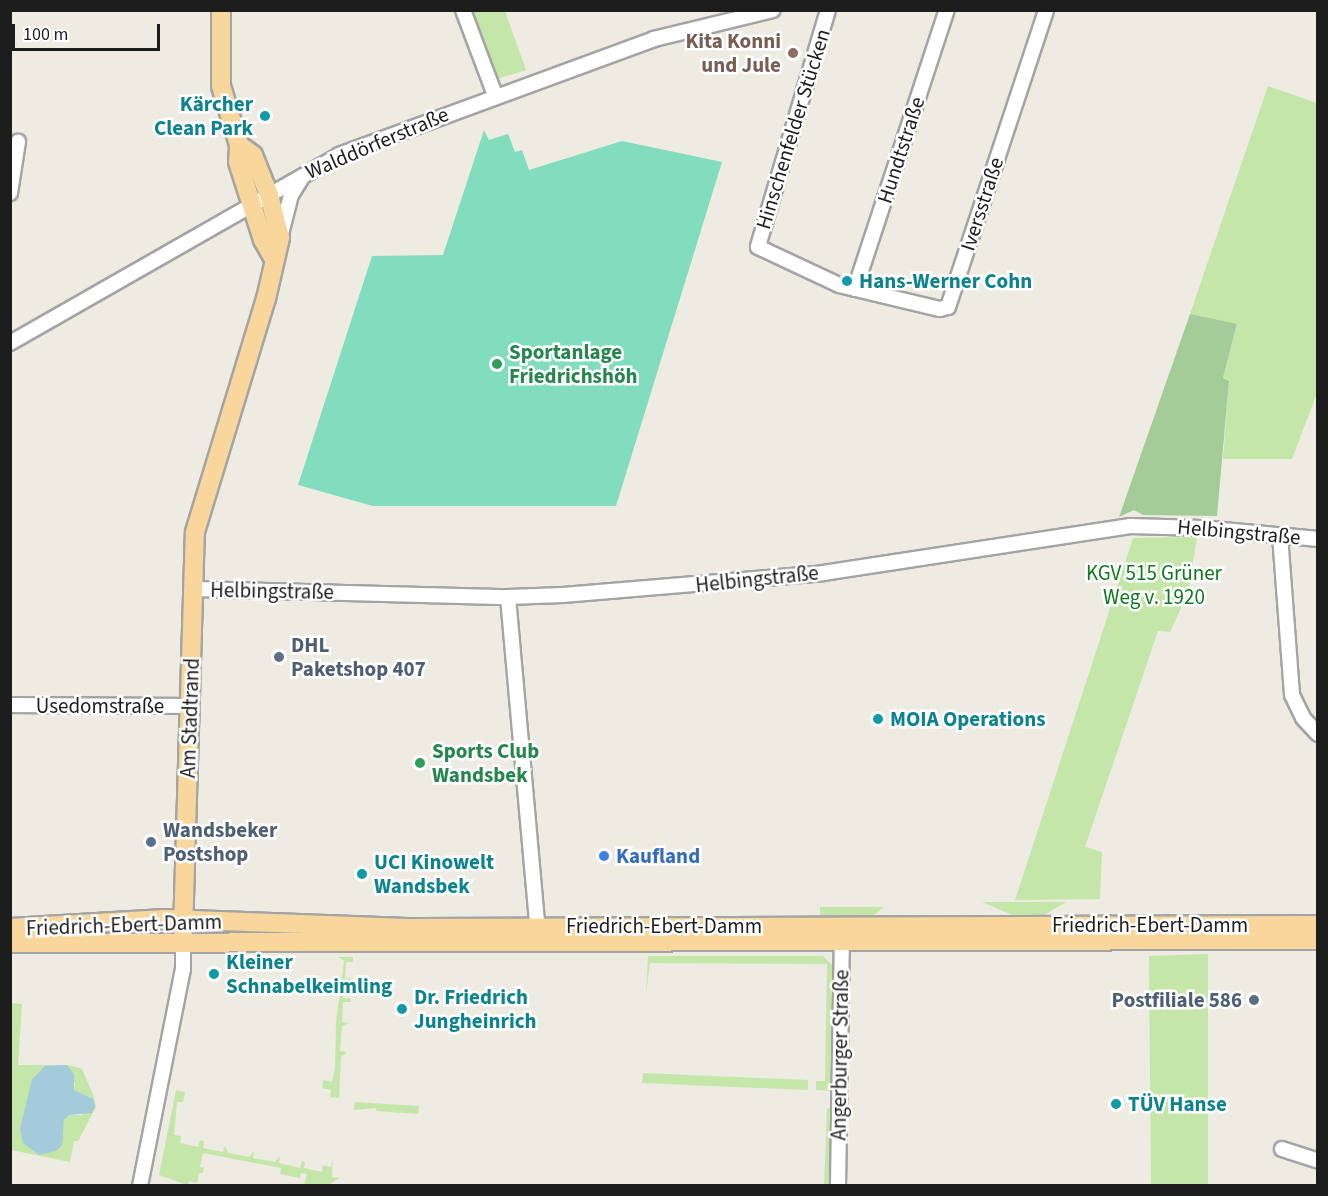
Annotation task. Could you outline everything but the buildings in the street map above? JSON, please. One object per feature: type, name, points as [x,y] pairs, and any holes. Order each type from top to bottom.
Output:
[{"type":"main road","points":[[221,10],[221,86],[239,145],[238,162],[273,257]]},
{"type":"main road","points":[[239,145],[253,155],[269,195],[280,238]]},
{"type":"main road","name":"Am Stadtrand","points":[[183,942],[193,589],[198,521],[266,299],[273,257],[280,238]]},
{"type":"main road","name":"Friedrich-Ebert-Damm","points":[[10,928],[184,920],[538,934]]},
{"type":"main road","name":"Friedrich-Ebert-Damm","points":[[10,943],[1317,925]]},
{"type":"main road","name":"Friedrich-Ebert-Damm","points":[[842,932],[1317,940]]},
{"type":"street","points":[[463,10],[495,95]]},
{"type":"street","name":"Walddörferstraße","points":[[10,343],[304,174],[376,139],[654,39],[773,10]]},
{"type":"street","name":"Hinschenfelder Stücken","points":[[828,10],[758,247],[808,273],[855,289]]},
{"type":"street","name":"Hundtstraße","points":[[855,289],[947,10]]},
{"type":"street","name":"Iversstraße","points":[[855,289],[948,308],[1046,10]]},
{"type":"street","points":[[10,193],[18,142]]},
{"type":"street","points":[[280,238],[291,195],[304,174]]},
{"type":"street","name":"Helbingstraße","points":[[193,589],[508,597],[823,573],[1130,526],[1317,539]]},
{"type":"street","points":[[1280,535],[1292,695],[1303,718],[1317,734]]},
{"type":"street","points":[[508,597],[538,934]]},
{"type":"street","name":"Usedomstraße","points":[[10,705],[190,706]]},
{"type":"street","name":"Angerburger Straße","points":[[838,1185],[842,932]]},
{"type":"street","name":"Am Stadtrand","points":[[140,1185],[183,969],[183,942]]},
{"type":"street","points":[[1282,1149],[1317,1161]]},
{"type":"green space","points":[[471,11],[505,11],[526,70],[494,80]]},
{"type":"green space","points":[[1268,86],[1317,103],[1317,393],[1292,459],[1223,459],[1229,381],[1223,378],[1237,325],[1190,314]]},
{"type":"green space","name":"Sportanlage Friedrichshöh","points":[[484,130],[489,140],[508,134],[515,152],[522,150],[529,170],[622,141],[722,162],[616,506],[373,506],[298,485],[372,256],[443,255]]},
{"type":"green space","points":[[1190,314],[1237,324],[1223,378],[1229,381],[1217,516],[1143,515],[1134,510],[1119,517]]},
{"type":"green space","name":"KGV 515 Grüner Weg v. 1920","points":[[1197,537],[1188,593],[1170,632],[1158,631],[1085,847],[1102,852],[1100,899],[1015,900],[1133,538]]},
{"type":"green space","points":[[982,902],[1066,902],[1039,918],[1019,918]]},
{"type":"green space","points":[[820,907],[884,907],[870,918],[820,915]]},
{"type":"green space","points":[[1208,954],[1208,1185],[1151,1185],[1149,956]]},
{"type":"green space","points":[[648,956],[823,956],[834,967],[833,1091],[816,1090],[816,1081],[825,1081],[827,964],[650,963],[646,996]]},
{"type":"green space","points":[[338,957],[353,957],[353,962],[346,962],[345,978],[352,979],[352,983],[344,983],[343,998],[351,999],[351,1002],[343,1002],[342,1022],[349,1023],[342,1026],[340,1051],[347,1052],[341,1057],[339,1098],[330,1097],[331,1090],[322,1088],[323,1080],[332,1082],[335,1068],[336,1022],[344,961]]},
{"type":"green space","points":[[11,1003],[22,1004],[18,1065],[69,1065],[82,1069],[96,1107],[78,1141],[74,1141],[70,1162],[11,1150]],"holes":[[[32,1079],[75,1083],[74,1090],[93,1099],[82,1115],[69,1115],[64,1120],[62,1129],[30,1087]]]},
{"type":"green space","points":[[643,1073],[808,1080],[808,1090],[642,1083]]},
{"type":"green space","points":[[176,1090],[185,1092],[183,1102],[177,1102],[174,1135],[181,1136],[180,1143],[198,1147],[200,1140],[204,1141],[203,1148],[223,1152],[225,1145],[228,1153],[249,1157],[254,1151],[253,1158],[275,1162],[280,1156],[279,1163],[300,1168],[302,1161],[305,1162],[304,1168],[322,1172],[323,1165],[331,1167],[333,1159],[332,1177],[340,1178],[328,1185],[304,1185],[307,1174],[301,1173],[300,1178],[280,1174],[281,1168],[203,1153],[200,1167],[204,1168],[203,1173],[199,1173],[197,1183],[190,1181],[187,1185],[159,1175]]},
{"type":"green space","points":[[355,1102],[419,1106],[418,1114],[376,1111],[376,1108],[354,1110]]},
{"type":"green space","points":[[833,1106],[830,1185],[824,1186],[827,1109]]},
{"type":"water","points":[[67,1065],[74,1074],[74,1090],[93,1099],[95,1107],[92,1113],[69,1115],[64,1120],[62,1145],[56,1151],[39,1155],[23,1143],[20,1129],[32,1079],[45,1066]]},
{"type":"place","name":"Kita Konni und Jule","points":[[793,53]]},
{"type":"place","name":"Kärcher Clean Park","points":[[265,116]]},
{"type":"place","name":"Hans-Werner Cohn","points":[[847,281]]},
{"type":"place","name":"Sportanlage Friedrichshöh","points":[[497,364]]},
{"type":"place","name":"DHL Paketshop 407","points":[[279,657]]},
{"type":"place","name":"MOIA Operations","points":[[878,719]]},
{"type":"place","name":"Sports Club Wandsbek","points":[[420,763]]},
{"type":"place","name":"Wandsbeker Postshop","points":[[151,842]]},
{"type":"place","name":"Kaufland","points":[[604,856]]},
{"type":"place","name":"UCI Kinowelt Wandsbek","points":[[362,874]]},
{"type":"place","name":"Kleiner Schnabelkeimling","points":[[214,974]]},
{"type":"place","name":"Postfiliale 586","points":[[1254,1000]]},
{"type":"place","name":"Dr. Friedrich Jungheinrich","points":[[402,1009]]},
{"type":"place","name":"TÜV Hanse","points":[[1116,1104]]}]
